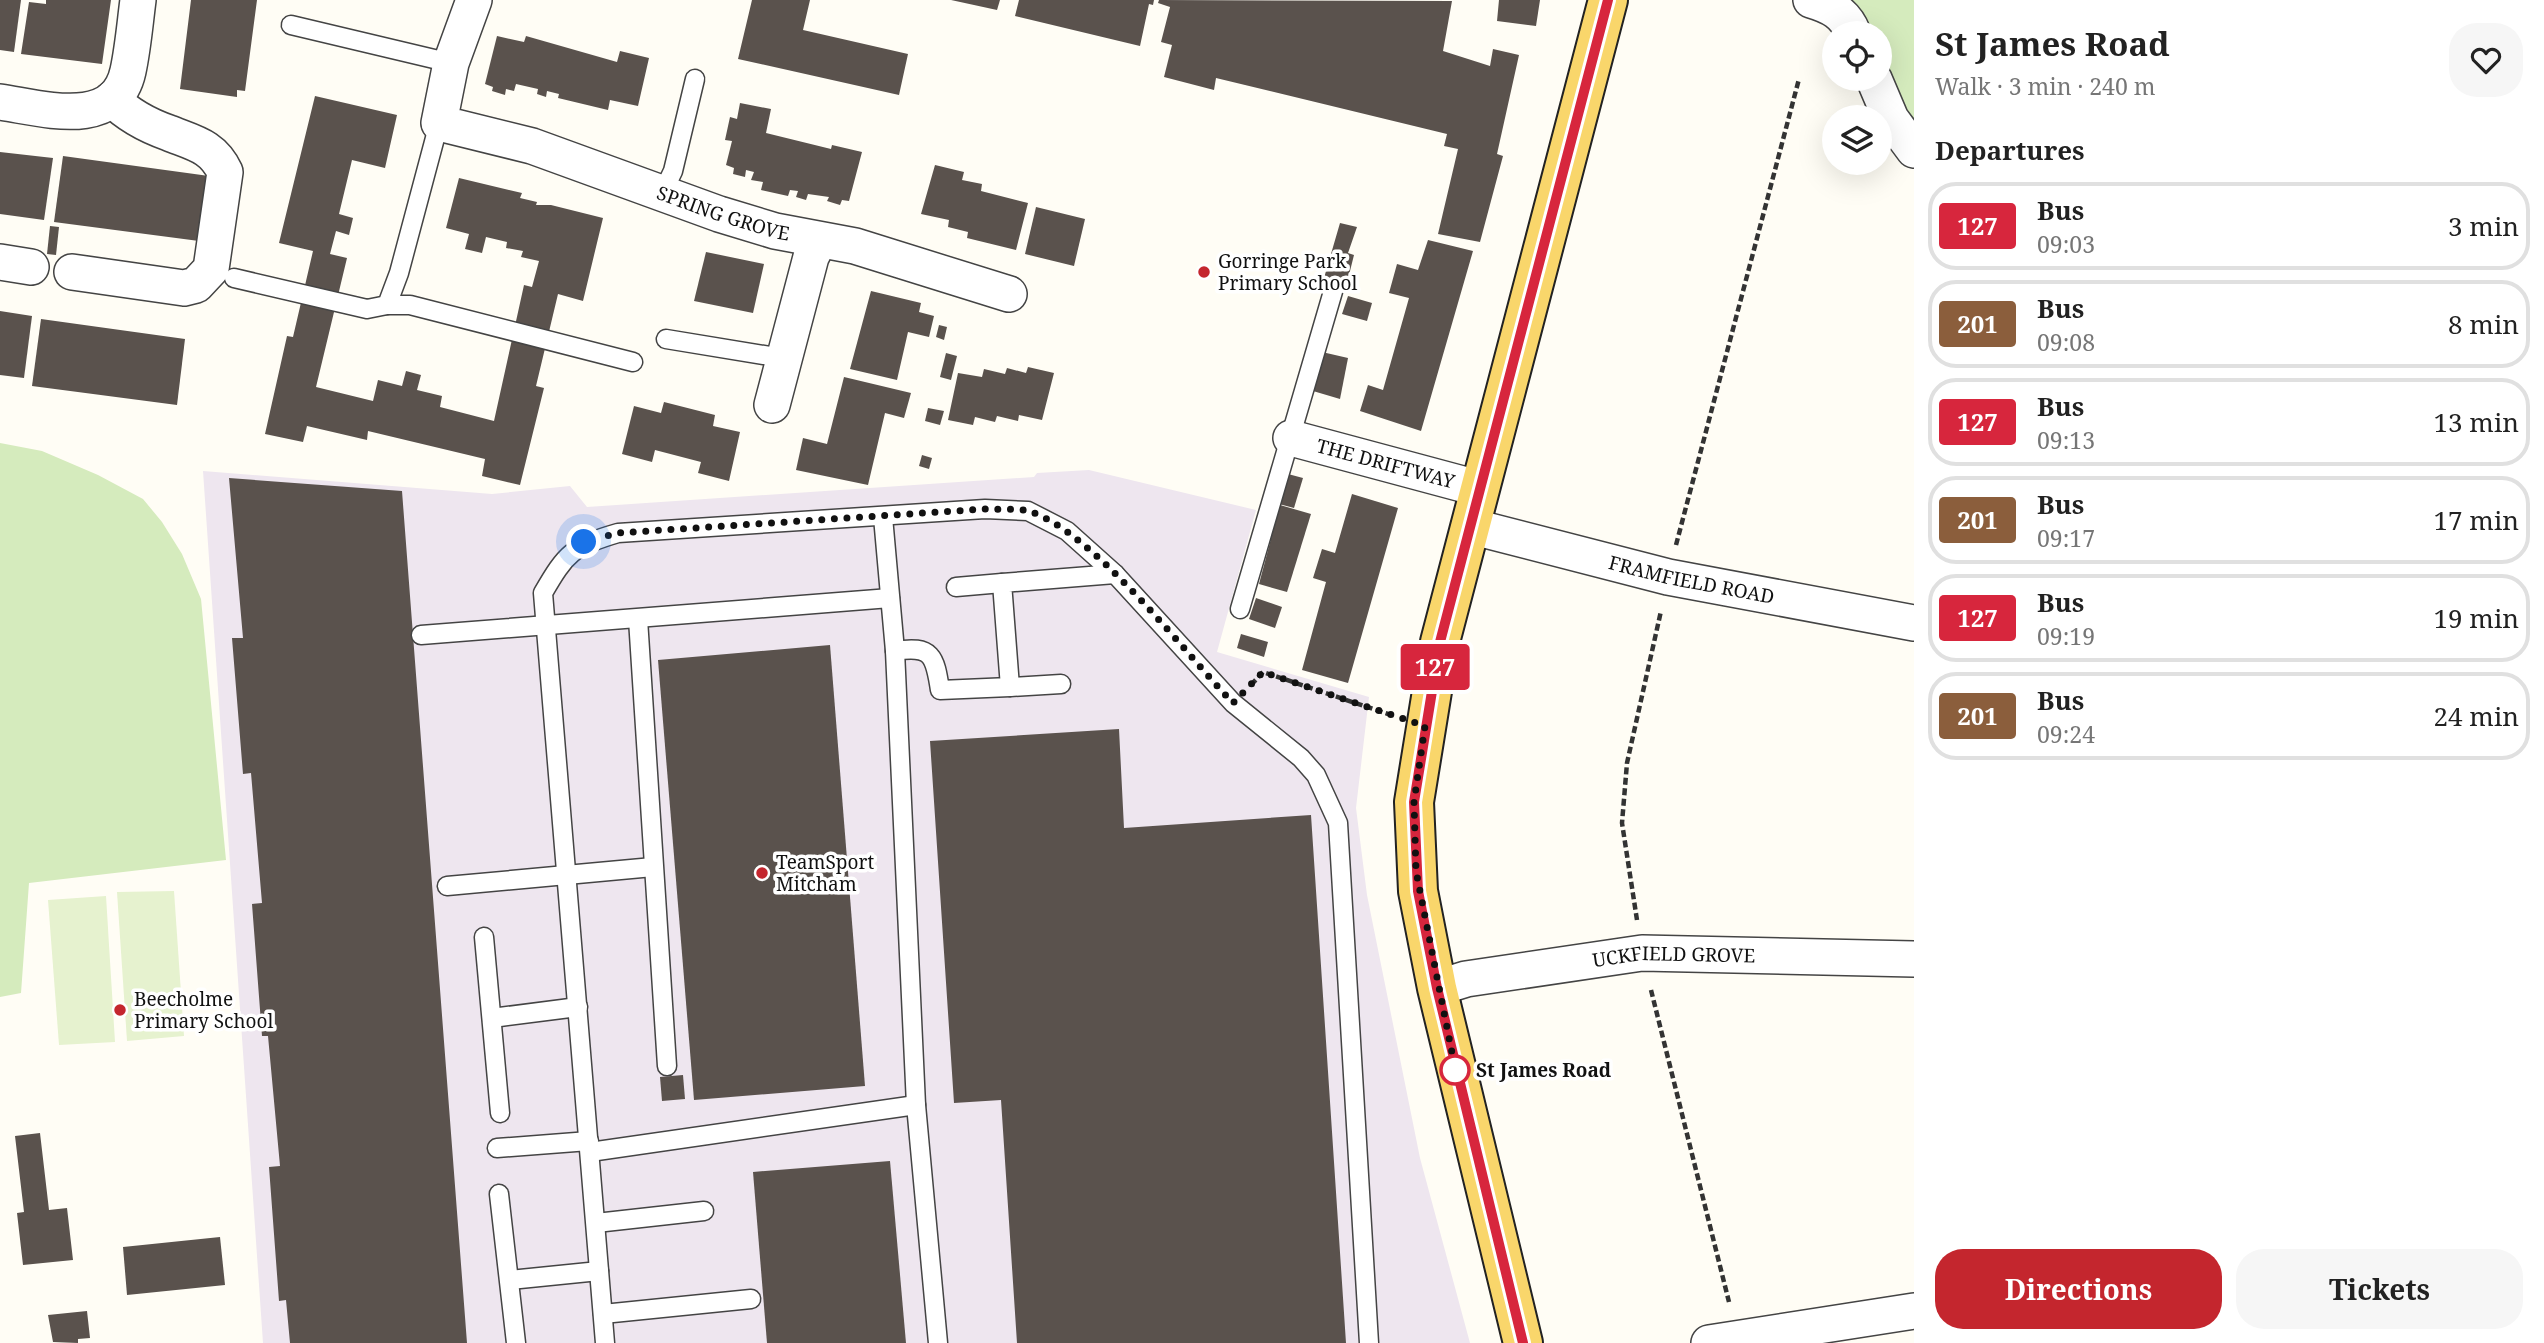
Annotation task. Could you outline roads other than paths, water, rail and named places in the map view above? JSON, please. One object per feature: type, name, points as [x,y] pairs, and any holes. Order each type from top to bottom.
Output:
[{"type":"main road","points":[[1523,1343],[1437,988],[1418,891],[1413,816],[1440,642],[1608,0]]},
{"type":"street","points":[[0,102],[77,112],[100,107],[112,99],[128,74],[138,0]]},
{"type":"street","points":[[439,123],[451,63],[474,0]]},
{"type":"street","points":[[1811,0],[1828,5],[1841,14],[1845,21]]},
{"type":"street","points":[[1879,91],[1891,119],[1914,150]]},
{"type":"street","points":[[72,272],[184,288],[196,285],[211,269],[225,172],[220,159],[210,149],[167,133],[124,110],[112,99]]},
{"type":"street","name":"SPRING GROVE","points":[[439,123],[532,146],[764,228],[819,241],[856,246],[1009,294]]},
{"type":"street","points":[[772,405],[782,358],[811,257],[819,241]]},
{"type":"street","name":"THE DRIFTWAY","points":[[1291,438],[1480,489]]},
{"type":"street","name":"FRAMFIELD ROAD","points":[[1470,526],[1668,577],[1914,623]]},
{"type":"street","name":"UCKFIELD GROVE","points":[[1437,988],[1466,979],[1642,953],[1914,959]]},
{"type":"street","points":[[1709,1343],[1914,1311]]},
{"type":"lane","points":[[291,25],[451,63]]},
{"type":"lane","points":[[662,194],[673,171],[695,79]]},
{"type":"lane","points":[[387,305],[399,274],[439,123]]},
{"type":"lane","points":[[234,278],[367,309],[387,305],[410,305],[633,362]]},
{"type":"lane","points":[[1240,609],[1334,288]]},
{"type":"lane","points":[[666,339],[782,358]]},
{"type":"lane","points":[[605,1343],[543,593],[561,562],[584,542],[618,533],[985,509],[1028,511],[1068,531],[1115,574],[1233,703],[1317,775],[1338,823],[1369,1343]]},
{"type":"lane","points":[[883,517],[895,651],[916,1105],[938,1343]]},
{"type":"lane","points":[[956,587],[1115,574]]},
{"type":"lane","points":[[1002,583],[1010,687]]},
{"type":"lane","points":[[421,635],[890,598]]},
{"type":"lane","points":[[638,619],[667,1066]]},
{"type":"lane","points":[[895,651],[921,648],[926,651],[936,664],[940,690],[1061,684]]},
{"type":"lane","points":[[447,886],[653,867]]},
{"type":"lane","points":[[484,937],[500,1113]]},
{"type":"lane","points":[[492,1018],[578,1007]]},
{"type":"lane","points":[[497,1148],[590,1146],[916,1105]]},
{"type":"lane","points":[[499,1194],[516,1343]]},
{"type":"lane","points":[[596,1223],[704,1211]]},
{"type":"lane","points":[[510,1280],[599,1271]]},
{"type":"lane","points":[[603,1314],[751,1299]]},
{"type":"place","name":"Gorringe Park Primary School","points":[[1204,272]]},
{"type":"place","name":"TeamSport Mitcham","points":[[762,873]]},
{"type":"place","name":"Beecholme Primary School","points":[[120,1010]]},
{"type":"place","name":"St James Road","points":[[1455,1070]]}]
